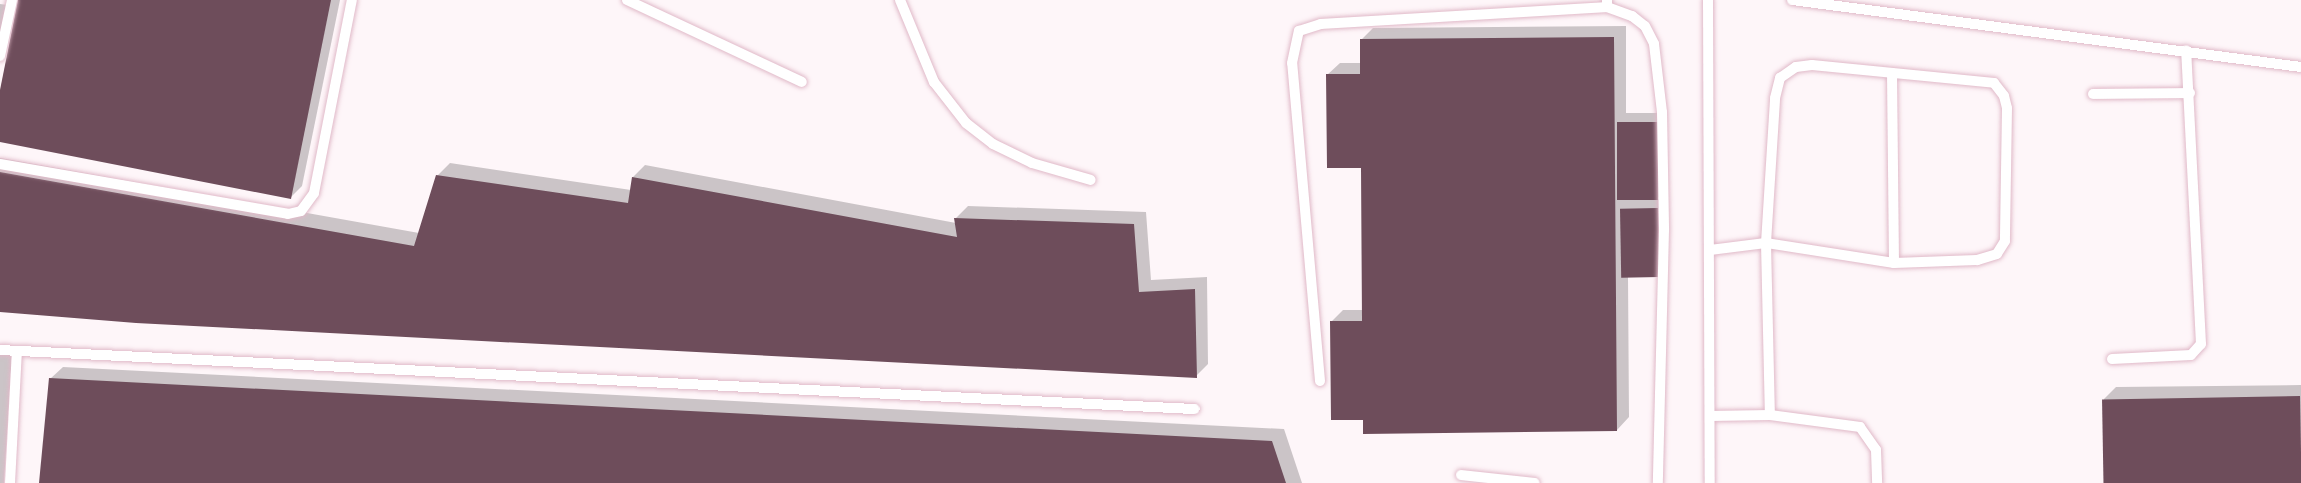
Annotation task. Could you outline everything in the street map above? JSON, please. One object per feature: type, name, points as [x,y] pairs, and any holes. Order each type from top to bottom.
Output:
[{"type":"lane","points":[[0,56],[12,0]]},
{"type":"lane","points":[[0,164],[288,214],[301,211],[314,193],[352,0]]},
{"type":"lane","points":[[627,0],[802,82]]},
{"type":"lane","points":[[900,0],[934,82],[966,123],[993,144],[1032,163],[1091,180]]},
{"type":"lane","points":[[1708,0],[1710,483]]},
{"type":"lane","points":[[1792,0],[2186,50],[2301,67]]},
{"type":"lane","points":[[1320,381],[1292,63],[1299,31],[1321,24],[1607,4],[1632,16],[1645,26],[1654,44],[1662,112],[1664,230],[1658,483]]},
{"type":"lane","points":[[2112,359],[2191,355],[2201,344],[2190,93],[2186,50]]},
{"type":"lane","points":[[1710,250],[1766,243],[1894,263],[1977,260],[1997,254],[2005,241],[2007,108],[1994,83],[1812,65],[1796,67],[1780,78],[1775,98],[1766,243],[1770,415]]},
{"type":"lane","points":[[1892,73],[1894,263]]},
{"type":"lane","points":[[2093,94],[2190,93]]},
{"type":"lane","points":[[0,350],[1195,410]]},
{"type":"lane","points":[[10,483],[17,351]]},
{"type":"lane","points":[[1710,416],[1770,415],[1860,427],[1876,450],[1877,483]]},
{"type":"lane","points":[[1461,475],[1535,483]]},
{"type":"building","points":[[18,0],[331,0],[291,199],[0,142],[0,90]]},
{"type":"building","points":[[1614,37],[1617,431],[1363,434],[1363,420],[1331,420],[1330,321],[1362,321],[1361,168],[1327,168],[1326,74],[1360,74],[1360,39]]},
{"type":"building","points":[[1617,122],[1658,122],[1658,200],[1617,200]]},
{"type":"building","points":[[0,172],[414,246],[436,175],[628,203],[632,177],[957,237],[954,218],[1134,224],[1139,292],[1195,289],[1197,378],[136,323],[0,312]]},
{"type":"building","points":[[1658,208],[1659,277],[1621,278],[1620,209]]},
{"type":"building","points":[[49,378],[1272,441],[1286,483],[39,483]]},
{"type":"building","points":[[2300,396],[2301,483],[2103,483],[2102,399]]}]
